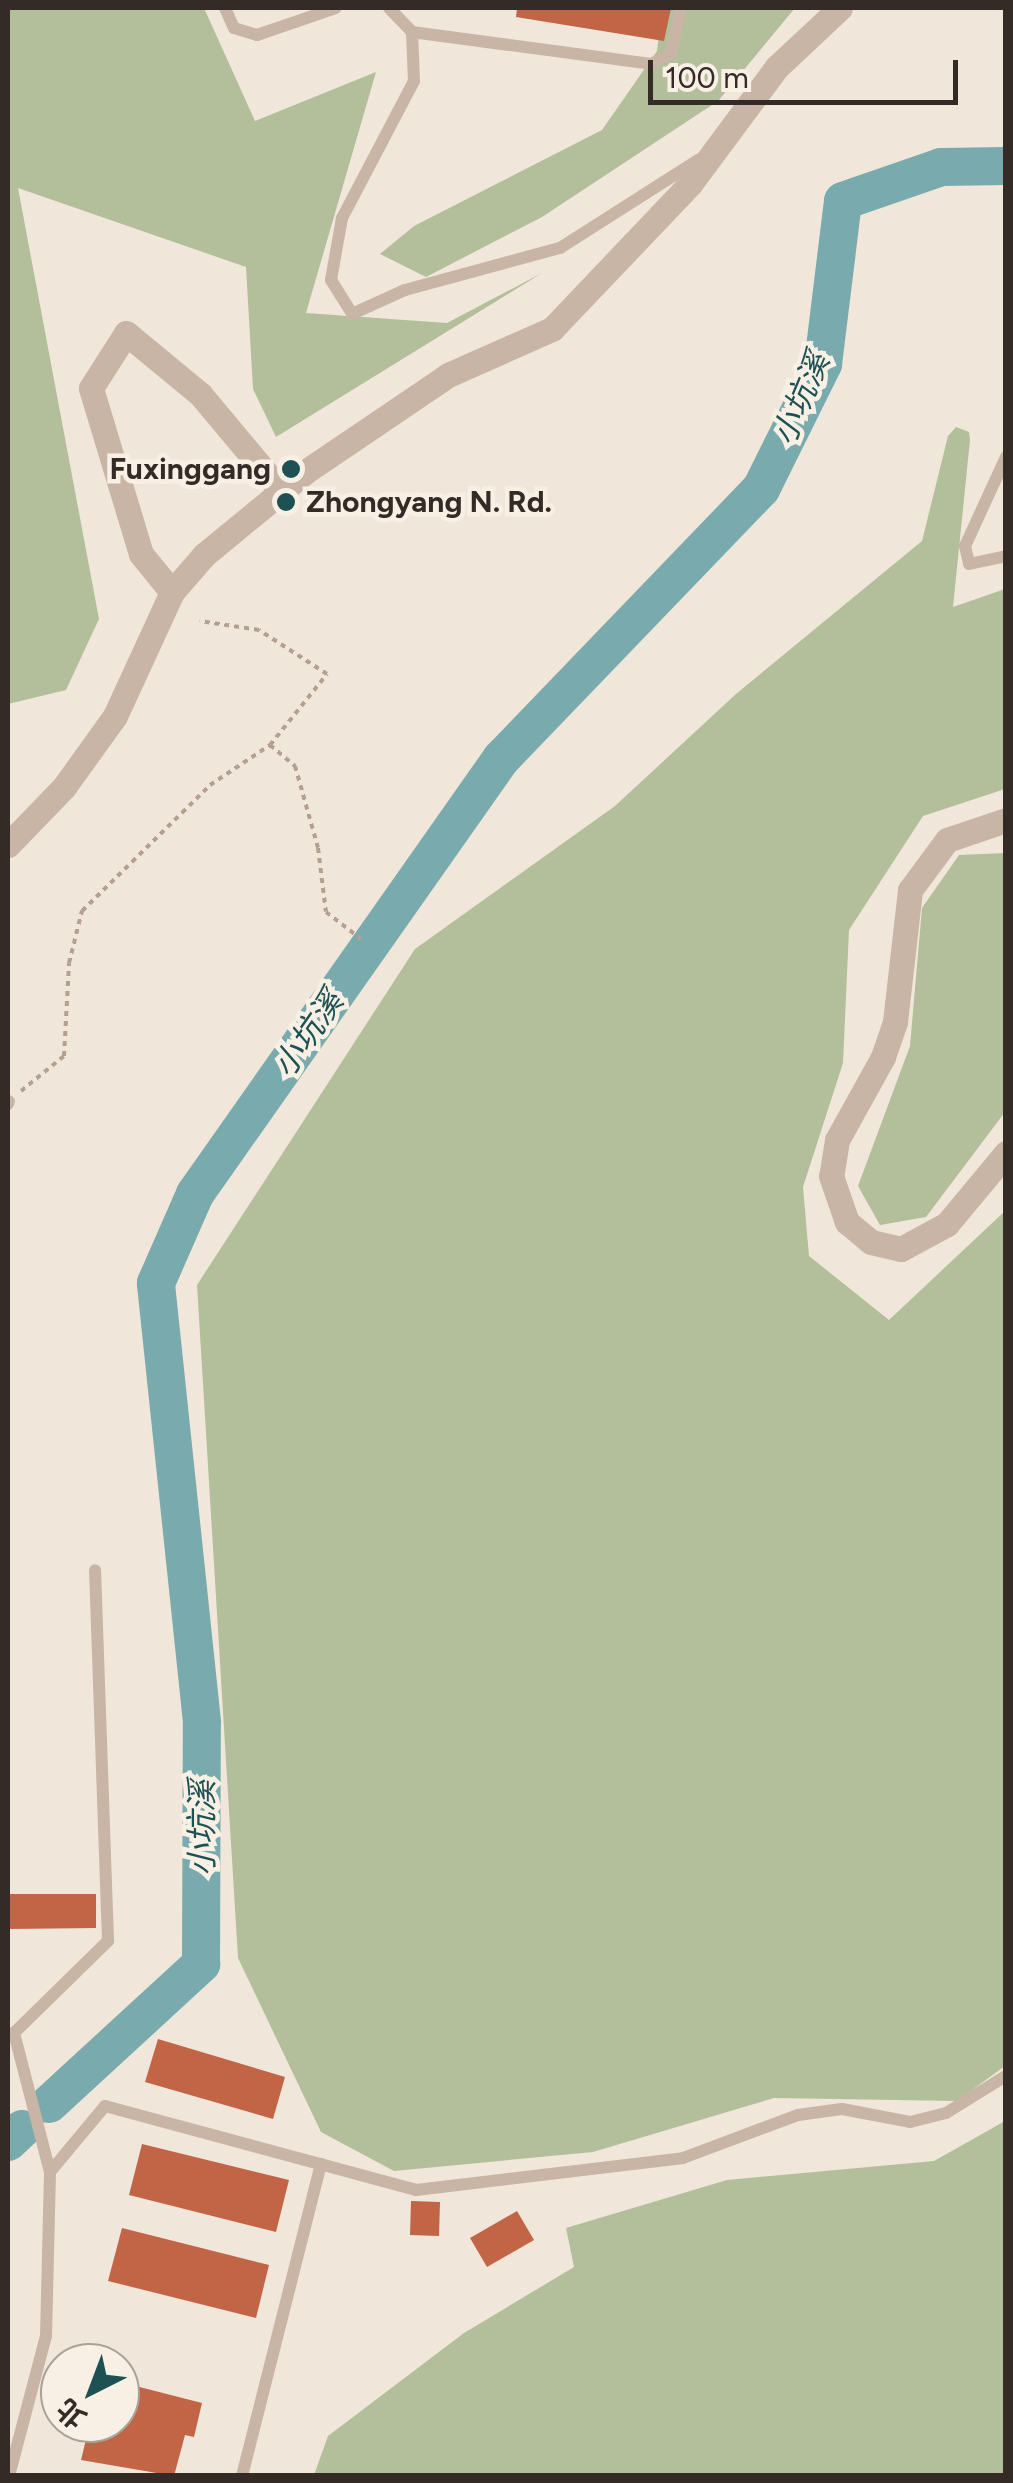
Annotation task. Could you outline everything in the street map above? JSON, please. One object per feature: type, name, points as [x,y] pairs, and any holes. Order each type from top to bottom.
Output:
[{"type":"street","points":[[8,845],[64,787],[115,716],[172,592],[235,526],[448,375],[552,329],[717,148],[777,67],[840,8]]},
{"type":"street","points":[[172,592],[141,554],[92,388],[126,333],[200,394],[282,492]]},
{"type":"street","points":[[1006,820],[947,840],[910,890],[895,1022],[884,1058],[837,1140],[832,1176],[847,1222],[871,1242],[901,1249],[948,1224],[1006,1153]]},
{"type":"lane","points":[[225,8],[234,28],[257,35],[336,8]]},
{"type":"lane","points":[[389,8],[412,32],[651,64],[671,54],[681,8]]},
{"type":"lane","points":[[412,32],[414,81],[342,218],[331,280],[352,314],[405,290],[560,248],[717,148]]},
{"type":"lane","points":[[1006,458],[965,546],[969,564],[1006,556]]},
{"type":"lane","points":[[9,2476],[46,2336],[50,2172],[14,2032],[108,1941],[95,1570]]},
{"type":"lane","points":[[50,2172],[106,2106],[416,2190],[683,2158],[798,2115],[842,2109],[910,2122],[946,2114],[1006,2076]]},
{"type":"lane","points":[[242,2476],[321,2164]]},
{"type":"path","points":[[8,1102],[64,1056],[69,962],[82,911],[210,785],[270,745],[327,674],[260,630],[200,621]]},
{"type":"path","points":[[270,745],[295,766],[318,848],[326,912],[360,939]]},
{"type":"green space","points":[[8,8],[204,8],[255,121],[376,72],[306,313],[447,323],[542,273],[276,437],[253,389],[246,267],[18,188],[99,619],[66,690],[8,704]]},
{"type":"green space","points":[[662,8],[795,8],[718,101],[542,217],[426,277],[380,254],[414,226],[602,130],[657,51]]},
{"type":"green space","points":[[956,427],[969,432],[970,440],[953,607],[1005,589],[1005,789],[923,816],[849,930],[843,1063],[803,1187],[809,1256],[889,1320],[1005,1211],[1005,2066],[957,2101],[774,2098],[593,2152],[394,2171],[321,2132],[238,1958],[197,1285],[415,949],[615,806],[736,694],[922,541],[948,436]]},
{"type":"green space","points":[[1005,853],[1005,1112],[926,1217],[880,1225],[858,1186],[910,1046],[922,908],[959,855]]},
{"type":"green space","points":[[1005,2121],[1005,2475],[314,2475],[328,2436],[464,2333],[574,2267],[566,2228],[727,2180],[934,2161]]},
{"type":"building","points":[[517,8],[671,8],[664,41],[516,17]]},
{"type":"building","points":[[8,1894],[96,1894],[96,1928],[8,1929]]},
{"type":"building","points":[[158,2039],[285,2077],[273,2119],[145,2082]]},
{"type":"building","points":[[142,2144],[289,2180],[276,2232],[129,2195]]},
{"type":"building","points":[[411,2201],[440,2202],[439,2236],[410,2235]]},
{"type":"building","points":[[517,2211],[534,2240],[487,2267],[470,2238]]},
{"type":"building","points":[[122,2228],[269,2265],[256,2318],[108,2281]]},
{"type":"building","points":[[140,2387],[202,2403],[194,2437],[185,2435],[174,2476],[81,2460],[85,2443],[140,2443]]},
{"type":"waterway","name":"小坑溪","points":[[49,2104],[201,1964],[202,1722],[156,1283],[195,1194],[501,759],[761,489],[823,364],[843,201],[941,167],[1006,166]]},
{"type":"waterway","name":"小坑溪","points":[[8,2142],[22,2129]]},
{"type":"place","name":"Fuxinggang","points":[[291,469]]},
{"type":"place","name":"Zhongyang N. Rd.","points":[[286,502]]}]
